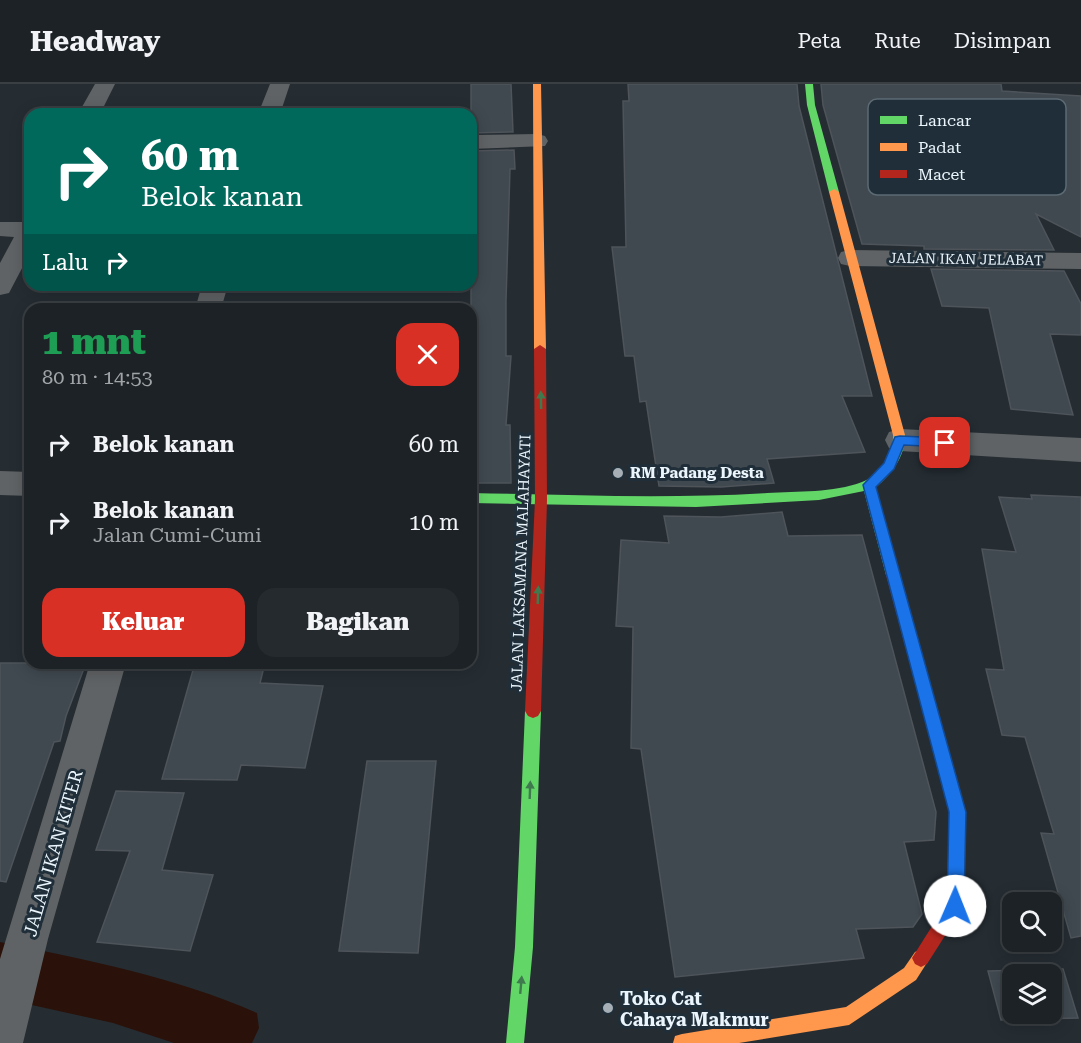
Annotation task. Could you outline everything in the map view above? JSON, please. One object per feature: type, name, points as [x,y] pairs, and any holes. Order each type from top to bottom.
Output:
[{"type":"main road","name":"JALAN LAKSAMANA MALAHAYATI","points":[[515,1043],[524,947],[541,500],[537,84]]},
{"type":"main road","points":[[477,498],[721,502],[829,494],[869,485],[889,466],[900,440],[850,258],[811,105],[809,84]]},
{"type":"main road","points":[[682,1043],[849,1016],[910,974],[955,906],[958,812],[869,485]]},
{"type":"street","points":[[92,108],[105,84]]},
{"type":"street","points":[[272,108],[280,84]]},
{"type":"street","points":[[477,142],[537,141]]},
{"type":"street","points":[[0,230],[24,230]]},
{"type":"street","points":[[0,287],[24,241]]},
{"type":"street","name":"JALAN IKAN JELABAT","points":[[850,258],[1081,261]]},
{"type":"street","points":[[900,440],[1081,450]]},
{"type":"street","points":[[0,483],[24,484]]},
{"type":"street","name":"JALAN IKAN KITER","points":[[5,1026],[27,939],[106,669]]},
{"type":"shaded area","points":[[0,942],[130,971],[195,989],[257,1013],[259,1028],[252,1043],[174,1043],[113,1023],[0,998]]},
{"type":"building","points":[[471,84],[511,84],[513,132],[477,133],[477,108],[471,108]]},
{"type":"building","points":[[628,84],[797,84],[799,106],[872,396],[842,396],[865,452],[767,459],[774,483],[721,487],[659,486],[646,401],[640,402],[634,356],[625,356],[612,247],[626,247],[623,101],[629,101]]},
{"type":"building","points":[[821,84],[1001,84],[1002,91],[1081,96],[1081,237],[1036,214],[1054,250],[924,249],[924,246],[862,244],[823,105]]},
{"type":"building","points":[[514,150],[515,169],[510,169],[506,301],[506,356],[511,356],[506,425],[510,425],[511,483],[477,483],[477,303],[471,303],[471,291],[477,291],[477,151]]},
{"type":"building","points":[[931,269],[1064,271],[1081,304],[1081,335],[1050,334],[1073,415],[1011,409],[989,308],[942,306]]},
{"type":"building","points":[[1031,495],[1081,497],[1081,936],[1071,938],[1062,906],[1062,892],[1058,892],[1041,833],[1054,834],[1025,737],[1002,735],[986,669],[1004,670],[982,549],[1016,552],[999,497],[1032,499]]},
{"type":"building","points":[[782,512],[788,536],[862,535],[936,812],[934,840],[904,842],[922,914],[913,927],[856,929],[864,958],[675,977],[641,749],[631,748],[633,627],[616,626],[621,540],[669,543],[664,516],[721,517]]},
{"type":"building","points":[[0,663],[24,663],[24,669],[84,669],[66,716],[60,741],[54,742],[6,882],[0,881]]},
{"type":"building","points":[[193,669],[264,669],[260,683],[323,686],[305,768],[241,765],[237,780],[162,779]]},
{"type":"building","points":[[367,761],[436,761],[418,953],[339,951]]},
{"type":"building","points":[[116,791],[184,793],[162,870],[213,875],[190,951],[97,942],[130,851],[96,850]]},
{"type":"building","points":[[1062,969],[1063,969],[1078,1018],[1062,1018]]},
{"type":"building","points":[[988,971],[1002,971],[1001,1020]]},
{"type":"traffic: fast","points":[[809,84],[811,105],[834,192]]},
{"type":"traffic: fast","points":[[477,498],[696,502],[831,493],[866,486],[878,478],[898,449],[899,435]]},
{"type":"traffic: fast","points":[[869,485],[893,575]]},
{"type":"traffic: fast","points":[[515,1043],[524,947],[533,711]]},
{"type":"traffic: slow","points":[[537,84],[540,349]]},
{"type":"traffic: slow","points":[[834,192],[899,435]]},
{"type":"traffic: slow","points":[[682,1043],[849,1016],[910,974],[921,958]]},
{"type":"traffic: jam","points":[[533,711],[541,500],[540,349]]},
{"type":"traffic: jam","points":[[893,575],[958,812],[955,906],[921,958]]},
{"type":"place","name":"RM Padang Desta","points":[[618,473]]},
{"type":"place","name":"Toko Cat Cahaya Makmur","points":[[608,1008]]},
{"type":"route","points":[[945,443],[900,440],[889,466],[869,485],[958,812],[955,906]]}]
